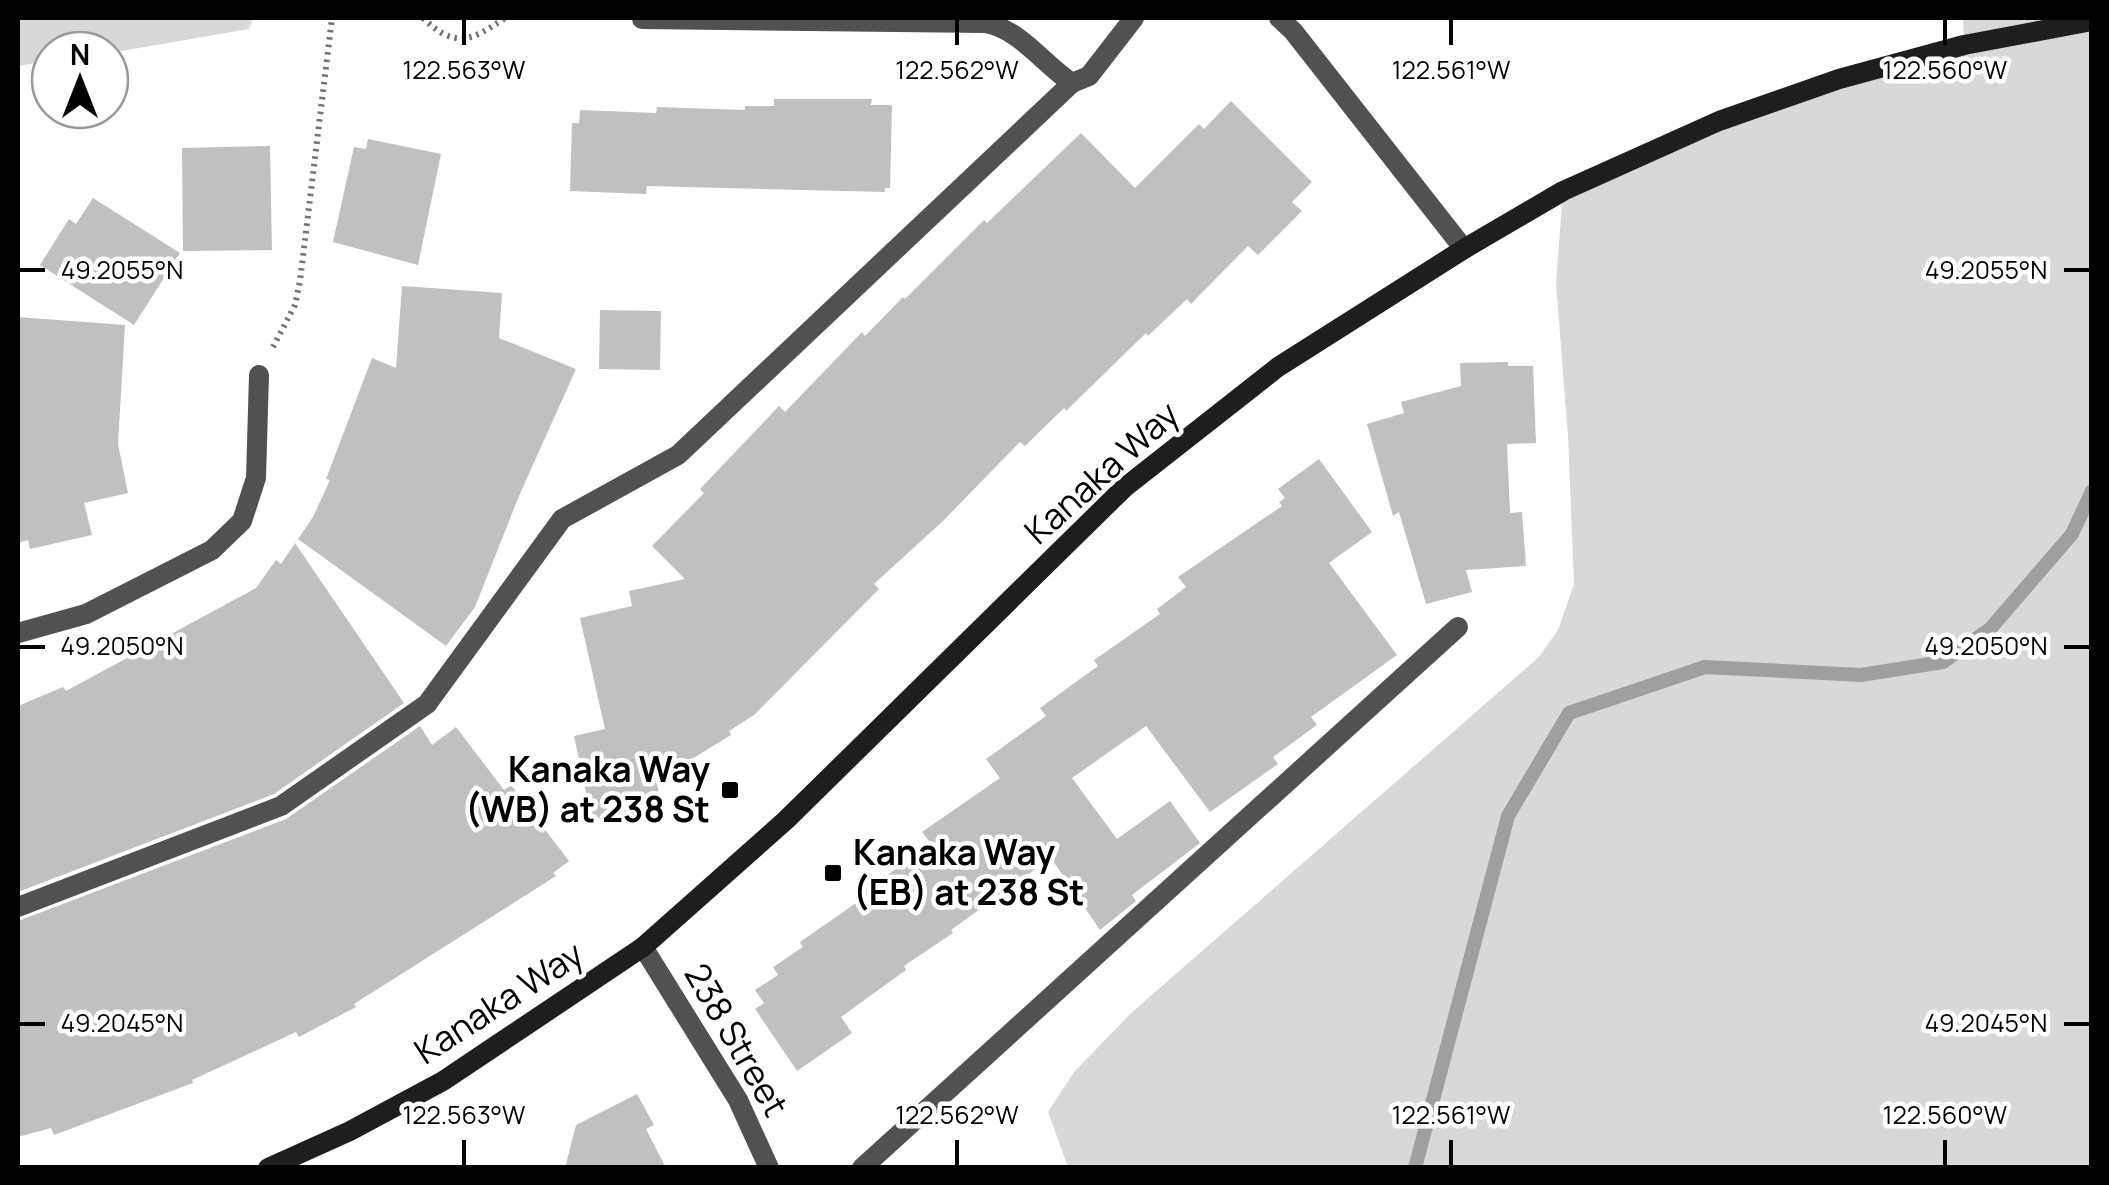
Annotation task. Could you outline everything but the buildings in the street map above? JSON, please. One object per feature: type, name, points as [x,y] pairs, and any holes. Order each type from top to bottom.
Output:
[{"type":"main road","name":"Kanaka Way","points":[[268,1168],[350,1131],[443,1081],[643,947],[786,820],[1124,488],[1278,367],[1464,249],[1563,192],[1720,120],[1840,79],[1946,50],[2092,21]]},
{"type":"street","points":[[18,906],[281,806],[427,704],[562,518],[678,455],[1072,83],[1089,76],[1134,18]]},
{"type":"street","points":[[1279,18],[1464,249]]},
{"type":"street","points":[[642,19],[985,23],[1014,34],[1072,83]]},
{"type":"street","points":[[18,633],[86,614],[212,550],[242,521],[256,478],[259,375]]},
{"type":"street","points":[[862,1168],[1458,627]]},
{"type":"street","name":"238 Street","points":[[643,947],[738,1100],[769,1168]]},
{"type":"path","points":[[259,375],[297,293],[332,18]]},
{"type":"path","points":[[423,18],[440,35],[458,39],[480,36],[505,18]]},
{"type":"shaded area","points":[[18,18],[253,18],[249,29],[130,50],[130,30],[30,30],[30,64],[18,66]]},
{"type":"shaded area","points":[[1963,18],[2091,18],[2091,1167],[1068,1167],[1048,1112],[1074,1072],[1131,1013],[1539,657],[1558,630],[1574,584],[1556,283],[1563,191],[1719,121],[1964,45]]},
{"type":"waterway","points":[[1415,1168],[1508,816],[1569,713],[1705,667],[1861,675],[1943,662],[1990,629],[2072,534],[2092,491]]},
{"type":"place","name":"Kanaka Way (WB) at 238 St","points":[[730,790]]},
{"type":"place","name":"Kanaka Way (EB) at 238 St","points":[[833,873]]}]
